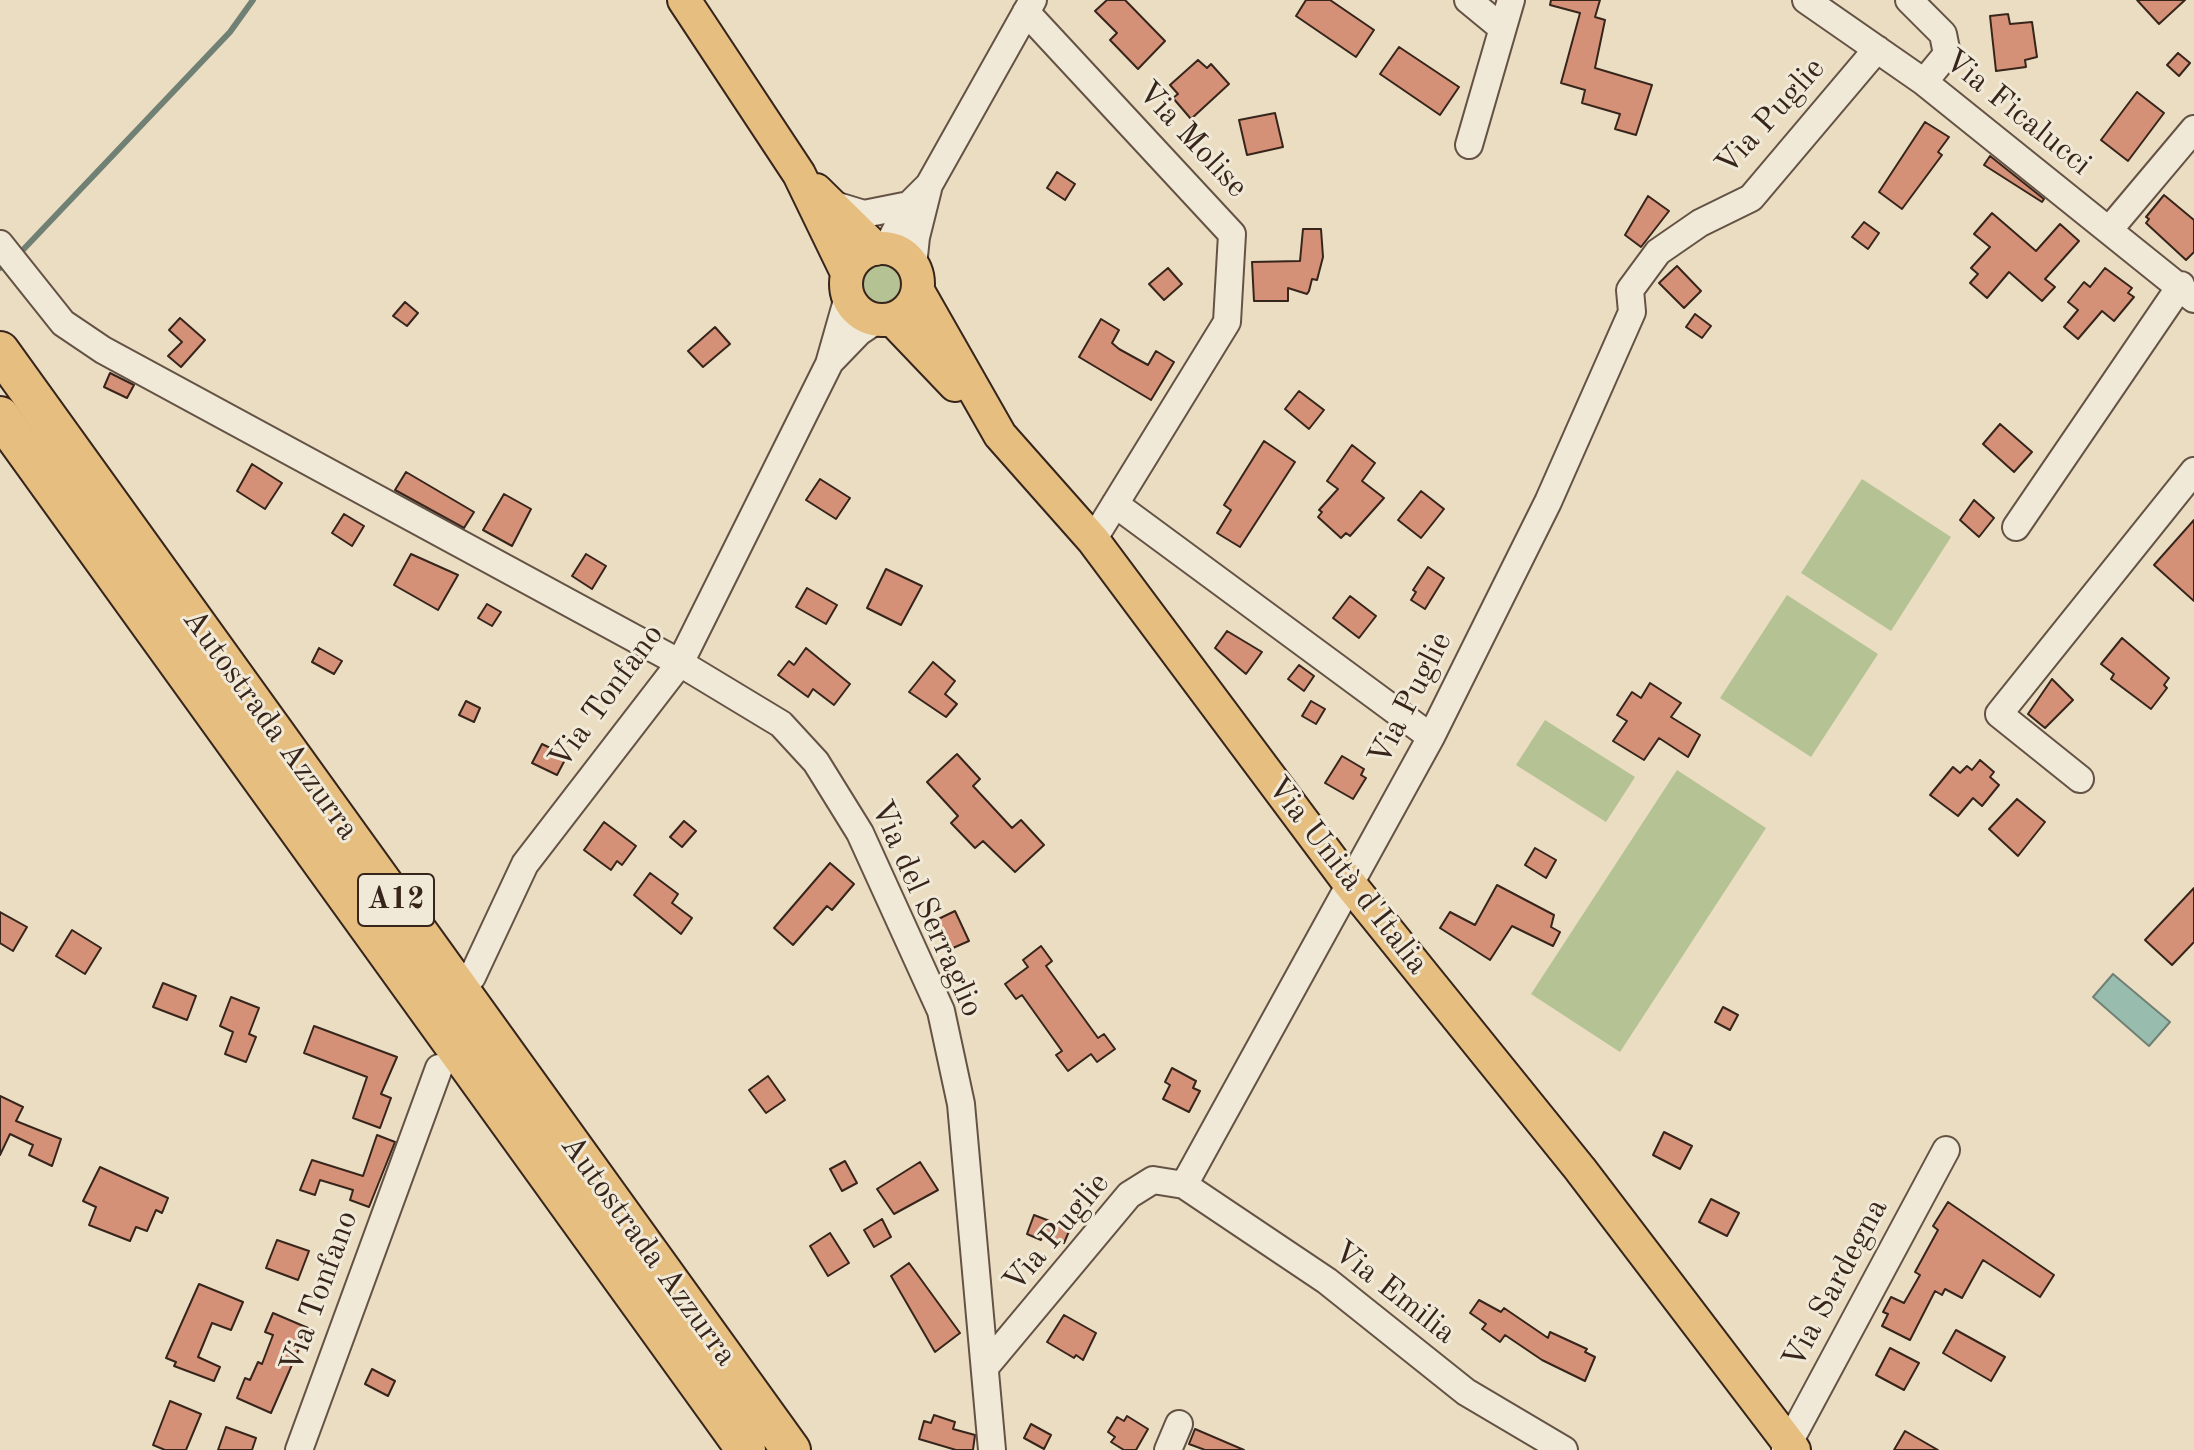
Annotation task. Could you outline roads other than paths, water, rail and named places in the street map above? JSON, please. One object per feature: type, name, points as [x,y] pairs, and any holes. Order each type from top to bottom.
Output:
[{"type":"highway","name":"Autostrada Azzurra","points":[[0,351],[791,1450]]},
{"type":"highway","name":"Autostrada Azzurra","points":[[0,416],[746,1450]]},
{"type":"main road","points":[[684,0],[799,174],[862,315],[884,320],[1000,435]]},
{"type":"main road","points":[[799,174],[881,249],[902,254],[915,278],[906,311],[884,320]]},
{"type":"main road","points":[[848,285],[858,257],[881,249]]},
{"type":"main road","name":"Via Unità d'Italia","points":[[915,278],[1000,435],[1093,540],[1349,883],[1580,1169],[1789,1448]]},
{"type":"street","points":[[1468,0],[1502,28]]},
{"type":"street","points":[[1469,145],[1511,0]]},
{"type":"street","name":"Via Ficalucci","points":[[1806,0],[1924,82],[2188,292],[2016,527]]},
{"type":"street","points":[[1909,0],[1943,34],[1947,54],[1924,82]]},
{"type":"street","points":[[915,278],[916,237],[929,185],[1030,6]]},
{"type":"street","name":"Via Molise","points":[[1030,6],[1232,234],[1227,322],[1093,540]]},
{"type":"street","name":"Via Puglie","points":[[987,1365],[1129,1195],[1153,1180],[1184,1185],[1431,737],[1548,502],[1632,312],[1630,290],[1658,252],[1700,223],[1751,198],[1877,49]]},
{"type":"street","points":[[2109,230],[2194,129]]},
{"type":"street","points":[[881,249],[909,205],[929,185]]},
{"type":"street","points":[[829,203],[864,214],[909,205]]},
{"type":"street","name":"Via del Serraglio","points":[[0,244],[63,323],[103,350],[680,663],[781,724],[816,762],[860,833],[941,1011],[961,1104],[987,1365],[992,1450]]},
{"type":"street","points":[[829,364],[848,285]]},
{"type":"street","points":[[829,364],[852,338],[884,320]]},
{"type":"street","name":"Via Tonfano","points":[[472,977],[525,864],[680,663],[829,364]]},
{"type":"street","points":[[2080,779],[1999,714],[2194,471]]},
{"type":"street","points":[[1115,504],[1431,737]]},
{"type":"street","name":"Via Tonfano","points":[[299,1450],[439,1068]]},
{"type":"street","name":"Via Sardegna","points":[[1789,1448],[1946,1150]]},
{"type":"street","name":"Via Emilia","points":[[1184,1185],[1327,1281],[1466,1392],[1564,1450]]},
{"type":"street","points":[[1168,1450],[1179,1424]]},
{"type":"waterway","points":[[20,253],[230,32],[253,0]]}]
